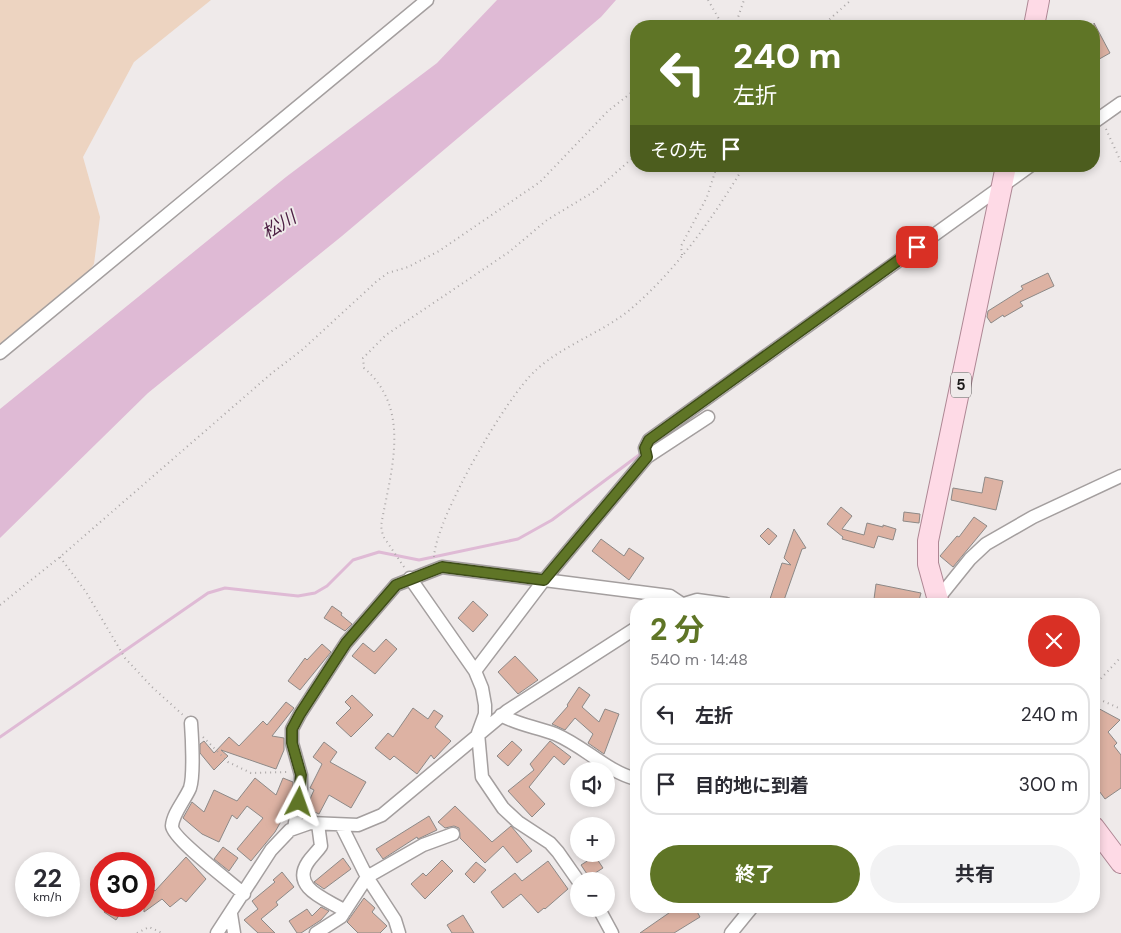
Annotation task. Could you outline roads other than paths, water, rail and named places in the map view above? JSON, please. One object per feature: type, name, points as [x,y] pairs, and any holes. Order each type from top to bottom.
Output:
[{"type":"main road","points":[[1035,20],[1039,0]]},
{"type":"main road","name":"5","points":[[937,598],[928,564],[928,541],[1004,176]]},
{"type":"main road","points":[[1100,835],[1121,863]]},
{"type":"street","points":[[0,353],[427,0]]},
{"type":"street","points":[[1100,118],[1121,103]]},
{"type":"street","points":[[647,457],[645,448],[649,440],[1004,176]]},
{"type":"street","points":[[475,671],[544,580],[647,457],[708,417]]},
{"type":"street","points":[[941,598],[970,559],[986,544],[1033,518],[1121,476]]},
{"type":"street","points":[[294,828],[301,789],[299,770],[292,743],[292,729],[346,643],[396,585],[442,567],[670,596],[673,598]]},
{"type":"street","points":[[410,578],[475,671],[482,688],[485,714],[478,732],[482,777],[503,808],[518,822],[550,843],[572,872]]},
{"type":"street","points":[[216,933],[231,914],[271,850],[284,835],[294,828],[310,823],[358,825],[382,815],[478,732],[501,715],[630,632]]},
{"type":"street","points":[[501,715],[513,722],[555,734],[630,776]]},
{"type":"street","points":[[191,723],[190,786],[172,827],[174,832],[198,856],[244,894]]},
{"type":"street","points":[[318,824],[321,846],[308,862],[304,872],[305,882],[318,896],[345,911]]},
{"type":"street","points":[[341,825],[367,877],[394,920],[399,933]]},
{"type":"street","points":[[316,933],[341,916],[367,877],[423,845],[453,834]]},
{"type":"street","points":[[731,933],[747,913]]},
{"type":"street","points":[[231,914],[234,933]]},
{"type":"street","points":[[604,917],[612,933]]},
{"type":"water","name":"松川","points":[[497,0],[616,0],[601,17],[342,236],[148,393],[0,538],[0,409],[286,177],[437,63]]},
{"type":"waterway","points":[[0,737],[208,593],[225,588],[298,596],[315,593],[327,586],[353,560],[379,552],[419,560],[518,539],[552,520],[643,452]]}]
